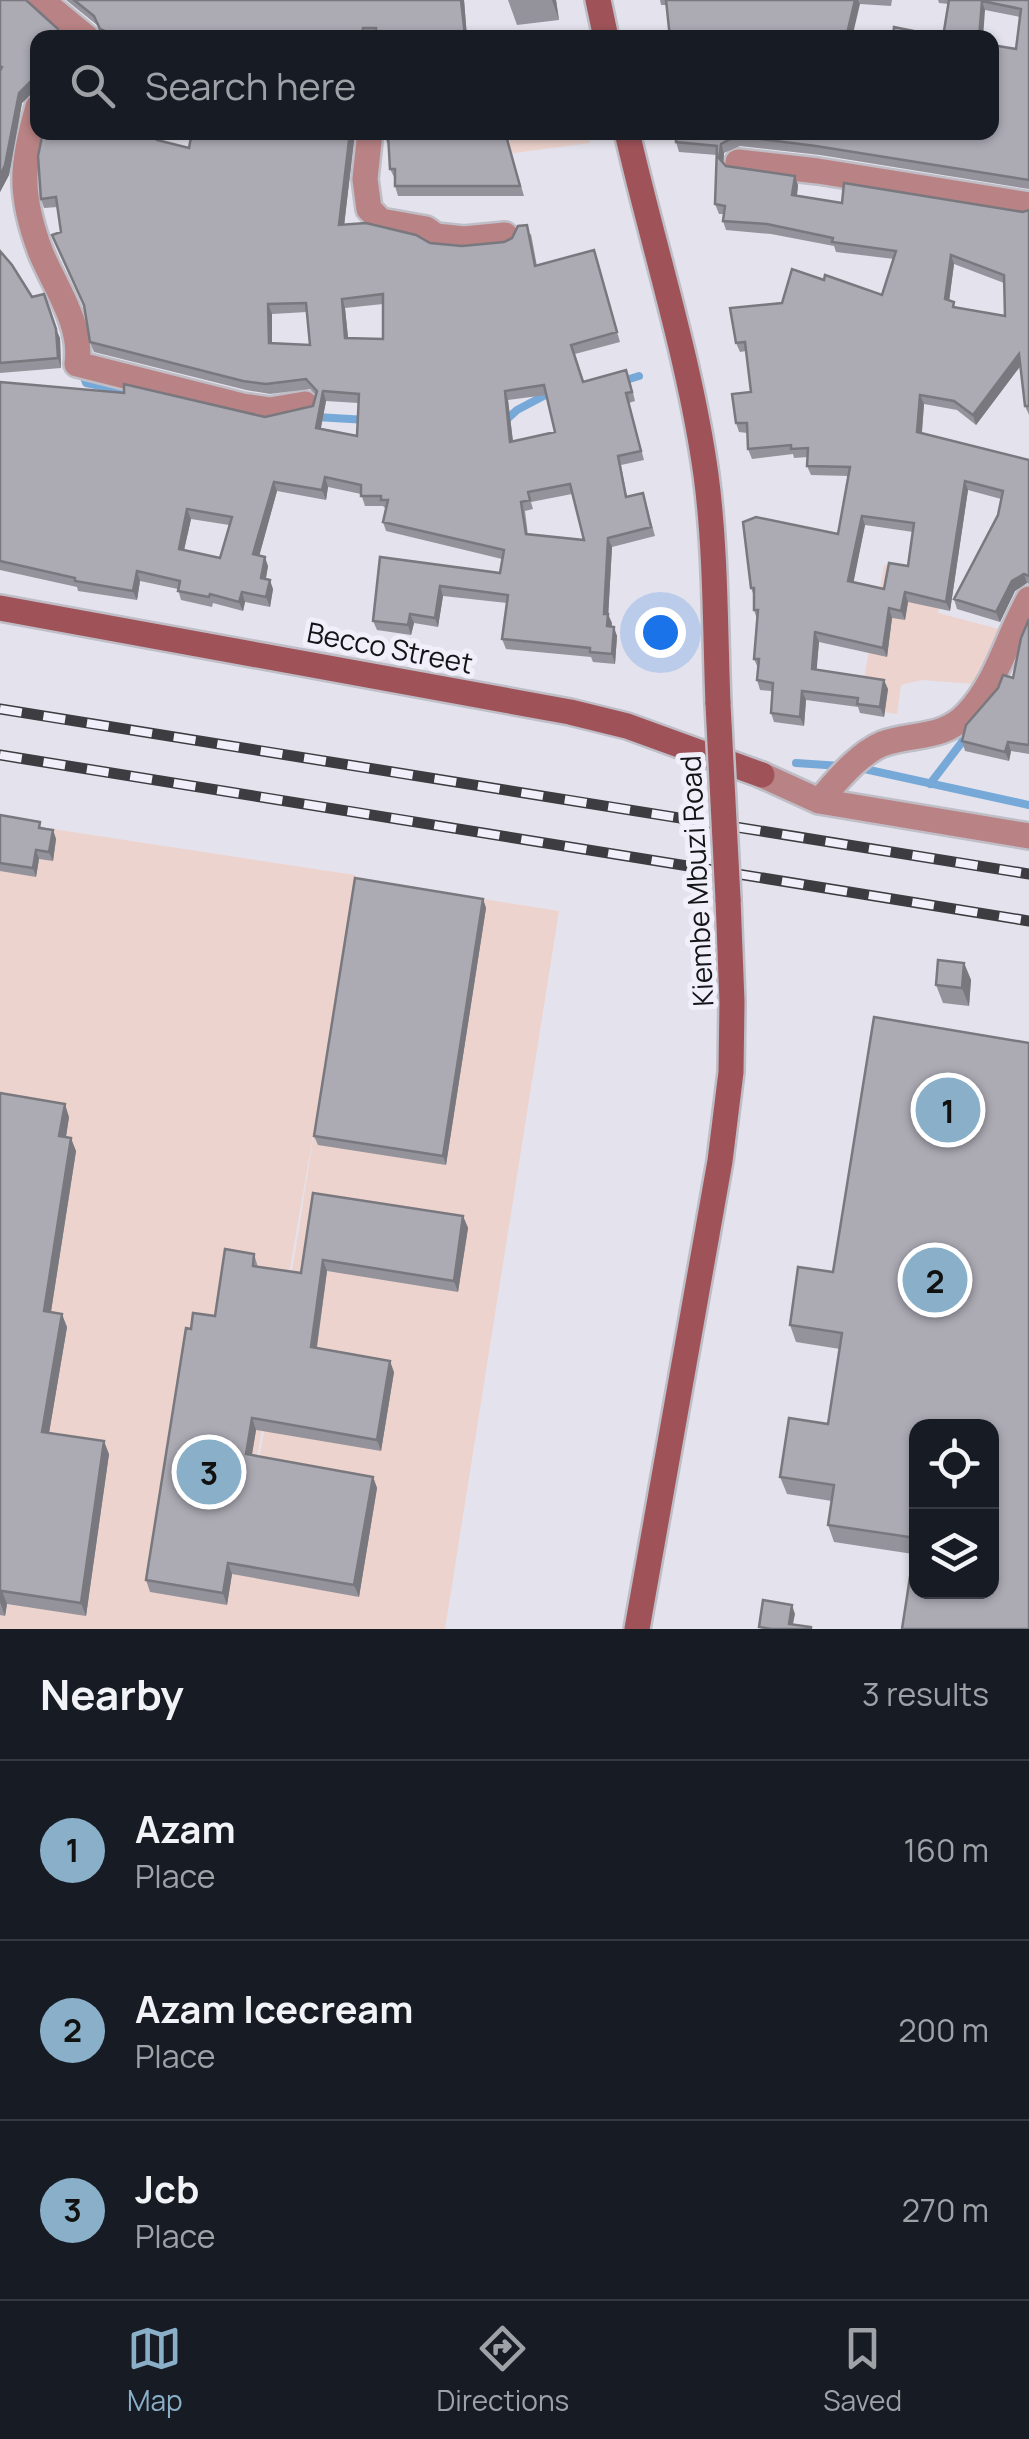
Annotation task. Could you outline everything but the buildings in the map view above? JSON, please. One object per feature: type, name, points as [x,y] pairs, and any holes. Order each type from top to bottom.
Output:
[{"type":"main road","points":[[598,0],[604,30]]},
{"type":"main road","name":"Kiembe Mbuzi Road","points":[[629,140],[706,474],[732,1002],[731,1072],[720,1161],[637,1629]]},
{"type":"main road","name":"Becco Street","points":[[0,608],[570,712],[627,726],[762,775]]},
{"type":"street","points":[[41,0],[75,30]]},
{"type":"street","points":[[30,134],[25,151],[25,190],[40,250],[68,311],[77,364],[243,406],[270,410],[305,404]]},
{"type":"street","points":[[369,140],[366,179],[369,210],[380,221],[426,228],[436,236],[464,239],[505,235]]},
{"type":"street","points":[[738,162],[1029,205]]},
{"type":"street","points":[[819,801],[842,776],[883,744],[932,735],[966,716],[984,692],[1029,599]]},
{"type":"street","points":[[762,775],[819,801],[1029,836]]},
{"type":"shaded area","points":[[480,140],[590,143],[483,157]]},
{"type":"shaded area","points":[[884,565],[943,578],[938,613],[1003,630],[975,684],[922,680],[901,685],[897,714],[859,708]]},
{"type":"shaded area","points":[[0,821],[355,875],[355,879],[559,911],[445,1629],[0,1629]],"holes":[[[317,1113],[299,1229],[236,1592]]]},
{"type":"waterway","points":[[82,372],[86,383],[129,392]]},
{"type":"waterway","points":[[623,381],[639,376]]},
{"type":"waterway","points":[[506,420],[553,391]]},
{"type":"waterway","points":[[316,417],[367,420]]},
{"type":"waterway","points":[[930,784],[964,734]]},
{"type":"waterway","points":[[796,763],[841,766]]},
{"type":"waterway","points":[[860,768],[1029,805]]},
{"type":"railway","points":[[0,709],[1029,874]]},
{"type":"railway","points":[[0,755],[1029,921]]},
{"type":"place","name":"Azam","points":[[948,1110]]},
{"type":"place","name":"Azam Icecream","points":[[935,1280]]},
{"type":"place","name":"Jcb","points":[[209,1472]]}]
